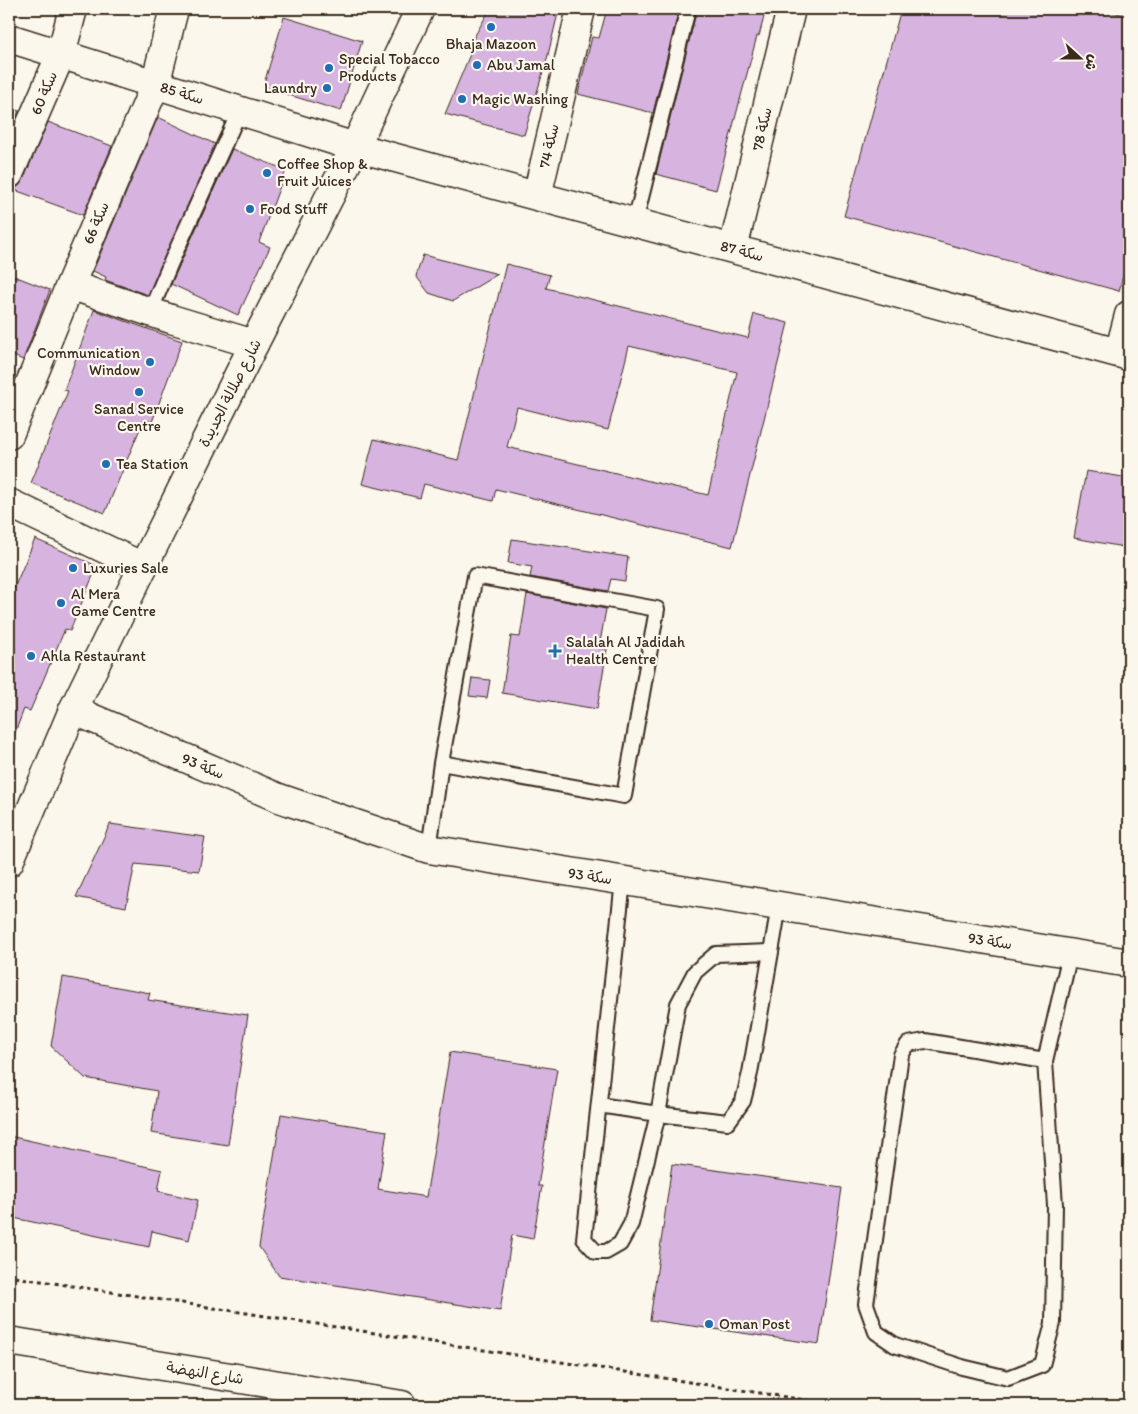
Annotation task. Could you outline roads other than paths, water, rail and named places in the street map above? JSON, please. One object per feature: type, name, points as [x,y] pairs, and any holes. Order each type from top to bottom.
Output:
[{"type":"street","name":"سكة 60","points":[[9,174],[61,54],[72,9]]},
{"type":"street","name":"سكة 66","points":[[9,435],[155,85],[174,9]]},
{"type":"street","name":"شارع صلالة الجديدة","points":[[9,862],[74,710],[142,567],[355,147],[420,9]]},
{"type":"street","name":"سكة 74","points":[[537,196],[581,9]]},
{"type":"street","name":"سكة 78","points":[[733,249],[790,9]]},
{"type":"street","name":"سكة 85","points":[[9,38],[355,147]]},
{"type":"street","name":"سكة 87","points":[[355,147],[1124,355]]},
{"type":"street","points":[[70,285],[254,344]]},
{"type":"street","points":[[1124,355],[1129,316]]},
{"type":"street","points":[[9,504],[142,567]]},
{"type":"street","name":"سكة 93","points":[[74,710],[278,798],[429,849],[1129,963]]},
{"type":"street","name":"شارع النهضة","points":[[13,1340],[402,1405]]},
{"type":"lane","points":[[635,222],[688,9]]},
{"type":"lane","points":[[150,312],[240,110]]},
{"type":"lane","points":[[429,849],[441,763],[474,576],[657,609],[624,796],[441,763]]},
{"type":"lane","points":[[623,881],[584,1239],[596,1252],[606,1252],[620,1244],[631,1224],[658,1114],[678,1004],[695,972],[716,954],[771,952]]},
{"type":"lane","points":[[599,1105],[728,1122],[744,1101],[778,906]]},
{"type":"lane","points":[[1045,1061],[925,1041],[908,1044],[901,1055],[866,1304],[876,1332],[895,1345],[962,1367],[1008,1378],[1042,1365],[1053,1323],[1055,1205],[1045,1061],[1070,954]]},
{"type":"place","name":"Bhaja Mazoon","points":[[491,27]]},
{"type":"place","name":"Abu Jamal","points":[[477,65]]},
{"type":"place","name":"Special Tobacco Products","points":[[329,68]]},
{"type":"place","name":"Laundry","points":[[327,88]]},
{"type":"place","name":"Magic Washing","points":[[462,99]]},
{"type":"place","name":"Coffee Shop & Fruit Juices","points":[[267,173]]},
{"type":"place","name":"Food Stuff","points":[[250,209]]},
{"type":"place","name":"Communication Window","points":[[150,362]]},
{"type":"place","name":"Sanad Service Centre","points":[[139,392]]},
{"type":"place","name":"Tea Station","points":[[106,464]]},
{"type":"place","name":"Luxuries Sale","points":[[73,568]]},
{"type":"place","name":"Al Mera Game Centre","points":[[61,603]]},
{"type":"place","name":"Salalah Al Jadidah Health Centre","points":[[555,651]]},
{"type":"place","name":"Ahla Restaurant","points":[[31,656]]},
{"type":"place","name":"Oman Post","points":[[709,1324]]}]
